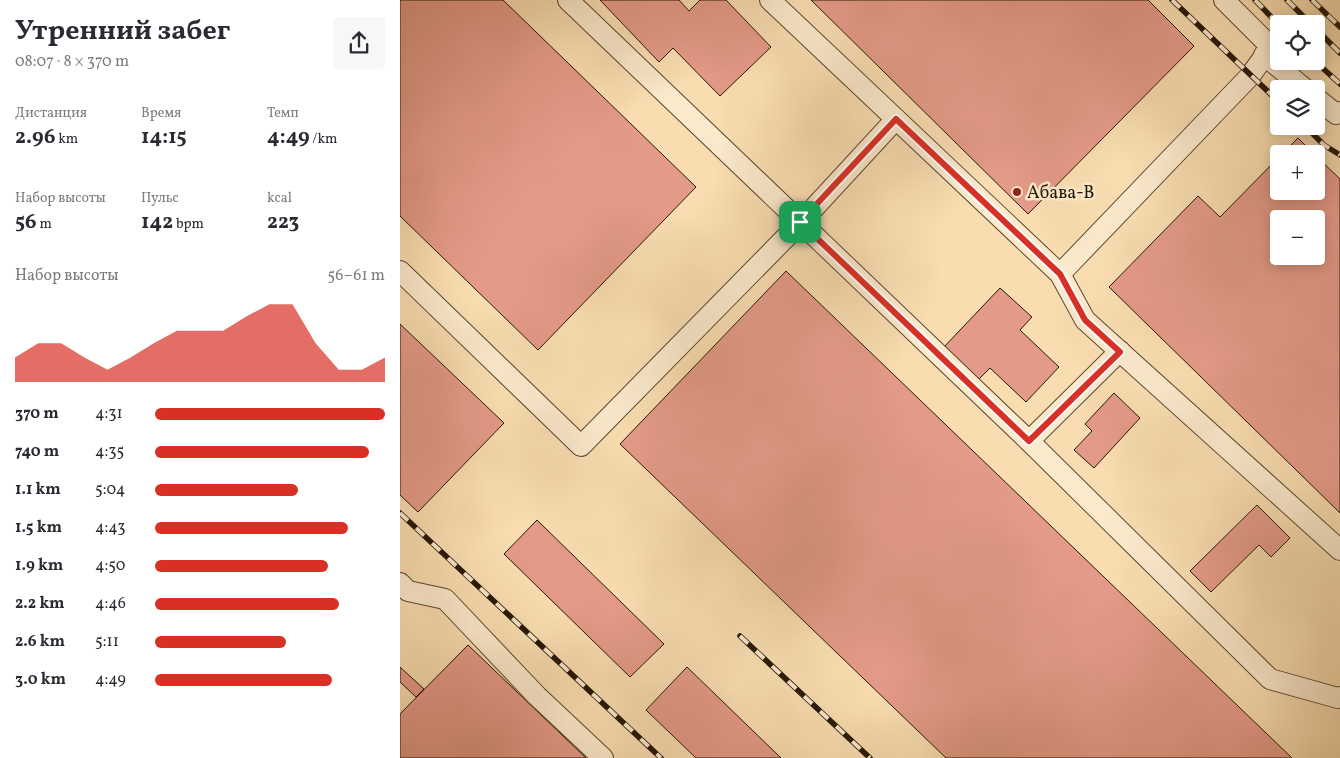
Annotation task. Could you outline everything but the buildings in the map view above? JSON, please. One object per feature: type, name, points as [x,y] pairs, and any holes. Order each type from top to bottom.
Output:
[{"type":"lane","points":[[568,0],[1029,441],[1270,679],[1339,699]]},
{"type":"lane","points":[[770,0],[1060,274],[1085,320],[1340,550]]},
{"type":"lane","points":[[1060,274],[1250,76],[1271,47],[1224,0]]},
{"type":"lane","points":[[1264,55],[1294,80]]},
{"type":"lane","points":[[1325,105],[1336,114],[1340,112]]},
{"type":"lane","points":[[400,271],[581,446],[800,222],[896,119]]},
{"type":"lane","points":[[1029,441],[1120,352]]},
{"type":"lane","points":[[400,583],[408,591],[445,599],[536,696],[603,758]]},
{"type":"railway","points":[[1172,0],[1270,93]]},
{"type":"railway","points":[[1255,0],[1270,16]]},
{"type":"railway","points":[[1287,0],[1302,15]]},
{"type":"railway","points":[[1312,0],[1340,27]]},
{"type":"railway","points":[[1325,38],[1340,53]]},
{"type":"railway","points":[[1325,70],[1340,84]]},
{"type":"railway","points":[[1314,135],[1324,145],[1340,155]]},
{"type":"railway","points":[[400,513],[661,758]]},
{"type":"railway","points":[[740,636],[870,758]]},
{"type":"place","name":"Абава-В","points":[[1017,192]]},
{"type":"route","points":[[896,119],[1060,274],[1085,320],[1120,352],[1029,441],[800,222],[896,119]]}]
